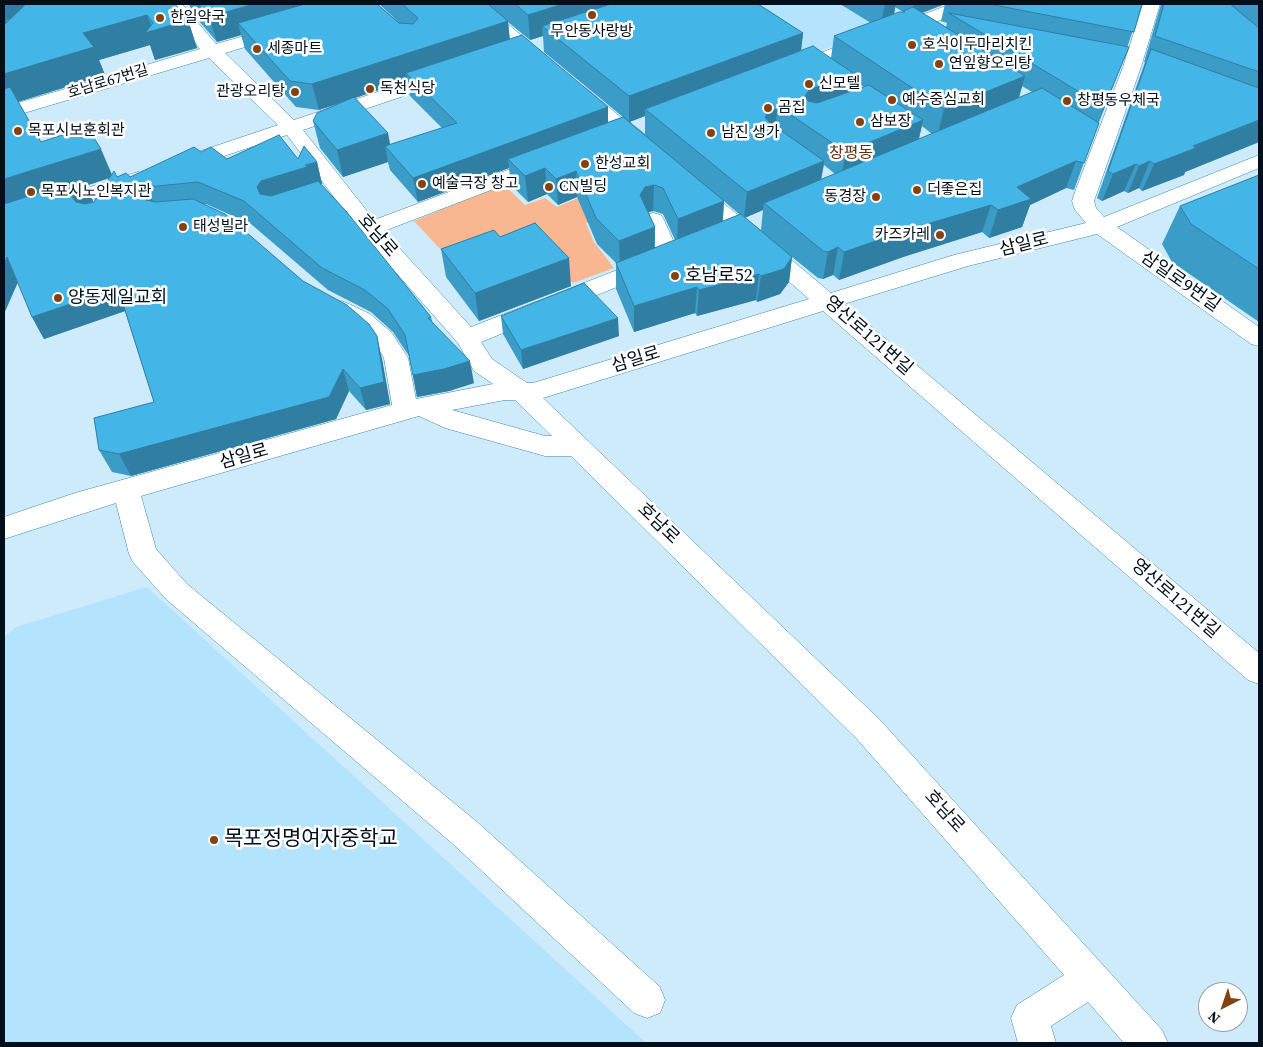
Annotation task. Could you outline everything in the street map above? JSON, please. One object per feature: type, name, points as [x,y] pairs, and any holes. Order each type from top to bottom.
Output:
[{"type":"street","name":"호남로","points":[[174,4],[212,51],[292,128],[330,193],[370,229],[467,338],[483,365],[522,392],[868,729],[1149,1043]]},
{"type":"street","points":[[473,4],[656,156]]},
{"type":"street","points":[[777,76],[821,68],[910,25],[966,4]]},
{"type":"street","points":[[1152,4],[1123,65],[1154,72]]},
{"type":"street","points":[[890,12],[927,36]]},
{"type":"street","points":[[910,25],[948,30]]},
{"type":"street","name":"호남로67번길","points":[[4,113],[294,26]]},
{"type":"street","name":"삼일로9번길","points":[[1123,65],[1093,142],[1083,201],[1086,210],[1101,226],[1259,338]]},
{"type":"street","points":[[4,222],[461,71]]},
{"type":"street","points":[[370,229],[563,156]]},
{"type":"street","name":"삼일로","points":[[4,528],[75,504],[414,409],[504,391],[533,392],[826,300],[962,260],[1101,226],[1259,161]]},
{"type":"street","name":"영산로121번길","points":[[684,180],[1259,671]]},
{"type":"street","points":[[100,209],[116,185]]},
{"type":"street","points":[[467,338],[679,254],[653,220]]},
{"type":"street","points":[[324,300],[362,320],[384,339],[396,358],[414,409],[545,446],[577,446]]},
{"type":"street","points":[[126,491],[143,554],[177,592],[465,833],[647,1000]]},
{"type":"street","points":[[1037,1043],[1030,1018],[1090,979]]},
{"type":"shaded area","points":[[691,4],[862,4],[878,28],[744,80]]},
{"type":"shaded area","points":[[503,184],[525,205],[545,198],[557,207],[583,196],[604,217],[586,223],[594,242],[614,268],[573,283],[539,249],[456,266],[414,221]]},
{"type":"shaded area","name":"목포정명여자중학교","points":[[147,587],[646,1043],[4,1043],[4,637],[16,627]]},
{"type":"building","points":[[26,4],[175,4],[188,20],[145,33],[153,23],[147,15],[83,33],[94,47],[4,74],[4,25]]},
{"type":"building","points":[[198,4],[254,4],[209,17]]},
{"type":"building","points":[[305,4],[377,4],[399,23],[413,24],[418,18],[402,4],[488,4],[508,21],[312,84],[290,81],[238,23]]},
{"type":"building","points":[[515,4],[563,4],[528,15]]},
{"type":"building","points":[[611,4],[758,4],[803,33],[629,96],[542,26]]},
{"type":"building","points":[[989,4],[1142,4],[1134,32]]},
{"type":"building","points":[[1164,4],[1230,4],[1259,28],[1259,72],[1155,36]]},
{"type":"building","points":[[913,7],[1025,76],[944,109],[834,36],[899,12],[905,12],[903,11]]},
{"type":"building","points":[[949,13],[1129,47],[1104,107]]},
{"type":"building","points":[[522,35],[608,107],[413,178],[385,146],[457,123],[406,73]]},
{"type":"building","points":[[813,46],[853,73],[809,90],[805,96],[808,101],[817,103],[869,85],[923,120],[846,152],[785,111],[777,109],[769,111],[765,117],[769,122],[824,161],[747,192],[645,109]]},
{"type":"building","points":[[1151,49],[1259,88],[1259,120],[1193,146],[1196,148],[1154,164],[1150,161],[1139,166],[1136,164],[1113,174],[1108,171]]},
{"type":"building","points":[[10,87],[41,142],[87,127],[101,149],[4,179],[4,89]]},
{"type":"building","points":[[1042,88],[1099,123],[1084,163],[1076,161],[1017,187],[1031,199],[998,210],[991,205],[910,229],[844,252],[838,247],[828,252],[823,251],[764,203]]},
{"type":"building","points":[[354,97],[388,133],[337,150],[313,121],[317,113]]},
{"type":"building","points":[[623,117],[724,201],[678,219],[663,188],[654,185],[645,187],[640,195],[655,227],[619,241],[596,218],[576,171],[556,179],[545,168],[525,176],[508,159]]},
{"type":"building","points":[[279,135],[298,159],[304,146],[317,162],[305,165],[307,167],[261,181],[257,187],[260,194],[271,196],[318,181],[346,211],[431,317],[428,318],[470,361],[444,369],[413,375],[405,335],[388,309],[365,290],[322,268],[244,201],[198,182],[147,187],[142,193],[146,200],[155,202],[193,199],[225,214],[303,281],[347,305],[369,324],[377,336],[384,382],[360,388],[343,369],[329,397],[119,454],[99,450],[94,418],[154,402],[118,288],[32,317],[7,257],[4,264],[4,204],[82,179],[72,197],[76,202],[85,204],[94,202],[114,171],[117,177],[126,173],[130,177],[194,147],[201,152],[211,147],[227,159]]},
{"type":"building","points":[[1259,175],[1259,269],[1191,224],[1180,206]]},
{"type":"building","points":[[741,214],[792,257],[784,269],[699,290],[697,287],[634,306],[616,263]]},
{"type":"building","points":[[535,223],[569,258],[475,293],[441,249],[494,230],[500,237]]},
{"type":"building","points":[[584,283],[618,318],[521,350],[501,316]]},
{"type":"place","name":"무안동사랑방","points":[[592,15]]},
{"type":"place","name":"한일약국","points":[[160,18]]},
{"type":"place","name":"호식이두마리치킨","points":[[912,45]]},
{"type":"place","name":"세종마트","points":[[257,49]]},
{"type":"place","name":"연잎향오리탕","points":[[939,64]]},
{"type":"place","name":"신모텔","points":[[809,84]]},
{"type":"place","name":"독천식당","points":[[370,89]]},
{"type":"place","name":"관광오리탕","points":[[295,92]]},
{"type":"place","name":"예수중심교회","points":[[892,100]]},
{"type":"place","name":"창평동우체국","points":[[1067,101]]},
{"type":"place","name":"곰집","points":[[768,108]]},
{"type":"place","name":"삼보장","points":[[860,122]]},
{"type":"place","name":"목포시보훈회관","points":[[18,131]]},
{"type":"place","name":"남진 생가","points":[[711,133]]},
{"type":"place","name":"한성교회","points":[[585,164]]},
{"type":"place","name":"예술극장 창고","points":[[422,184]]},
{"type":"place","name":"CN빌딩","points":[[549,187]]},
{"type":"place","name":"더좋은집","points":[[917,190]]},
{"type":"place","name":"목포시노인복지관","points":[[31,192]]},
{"type":"place","name":"동경장","points":[[876,197]]},
{"type":"place","name":"태성빌라","points":[[183,227]]},
{"type":"place","name":"카즈카레","points":[[940,235]]},
{"type":"place","name":"호남로52","points":[[675,276]]},
{"type":"place","name":"양동제일교회","points":[[58,298]]},
{"type":"place","name":"목포정명여자중학교","points":[[214,840]]},
{"type":"district","name":"창평동","points":[[851,154]]}]
